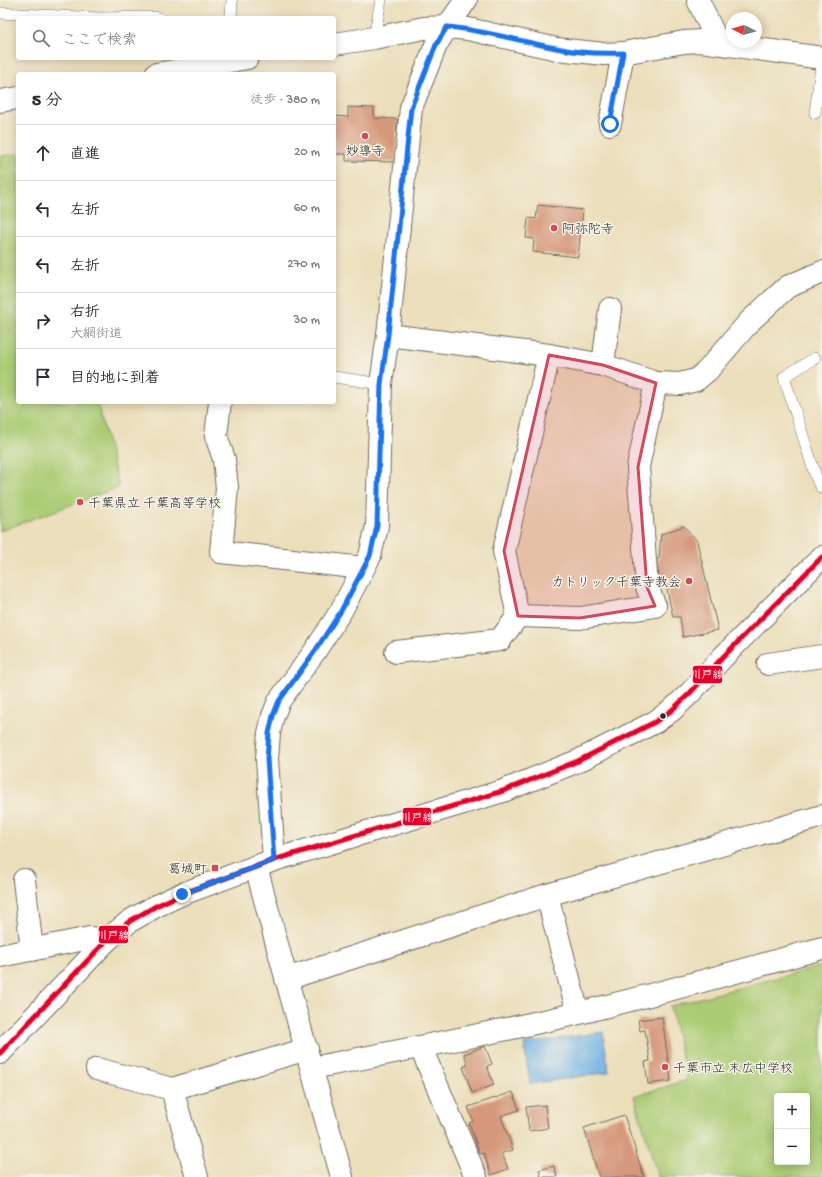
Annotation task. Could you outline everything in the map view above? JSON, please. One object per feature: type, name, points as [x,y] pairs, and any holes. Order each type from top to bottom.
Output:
[{"type":"street","points":[[342,1177],[286,979],[265,863],[269,733],[273,716],[279,701],[315,651],[341,611],[370,556],[377,526],[381,384],[388,335],[411,108],[436,45],[466,0]]},
{"type":"street","points":[[698,0],[718,43]]},
{"type":"street","points":[[336,44],[424,28],[447,27],[468,29],[557,49],[604,54],[623,53],[684,42],[701,41],[822,58]]},
{"type":"street","points":[[610,124],[623,53]]},
{"type":"street","points":[[167,72],[236,60]]},
{"type":"street","points":[[0,101],[16,98]]},
{"type":"street","points":[[388,335],[549,355],[604,365],[656,383],[680,384],[696,380],[707,371],[749,322],[787,287],[822,272]]},
{"type":"street","points":[[604,365],[610,309]]},
{"type":"street","points":[[396,652],[500,640],[518,616],[504,551],[549,355]]},
{"type":"street","points":[[518,616],[580,618],[655,606],[647,587],[638,466],[656,383]]},
{"type":"street","points":[[220,404],[216,436],[224,459],[227,488],[221,552],[363,568]]},
{"type":"street","points":[[1,1050],[107,940],[130,921],[156,906],[182,894],[265,863],[503,791],[578,761],[655,722],[672,710],[690,693],[723,657],[822,557]]},
{"type":"street","points":[[768,664],[822,656]]},
{"type":"street","points":[[286,979],[547,895],[822,816]]},
{"type":"street","points":[[24,880],[32,950]]},
{"type":"street","points":[[547,895],[578,1013]]},
{"type":"street","points":[[0,956],[90,938],[107,940]]},
{"type":"street","points":[[98,1069],[172,1089],[309,1059],[421,1048],[578,1013],[698,983],[822,948]]},
{"type":"street","points":[[421,1048],[476,1177]]},
{"type":"street","points":[[172,1089],[197,1177]]},
{"type":"lane","points":[[230,16],[232,0]]},
{"type":"lane","points":[[374,38],[381,0]]},
{"type":"lane","points":[[0,13],[59,16]]},
{"type":"lane","points":[[815,113],[822,58]]},
{"type":"lane","points":[[815,358],[784,377],[817,480],[822,488]]},
{"type":"lane","points":[[336,377],[381,384]]},
{"type":"highlighted area","points":[[549,355],[603,365],[656,383],[638,467],[647,587],[655,606],[580,618],[518,616],[504,551]]},
{"type":"green space","points":[[16,154],[16,404],[98,404],[119,487],[0,531],[0,156]]},
{"type":"green space","points":[[822,966],[822,1177],[658,1177],[634,1096],[687,1080],[670,1006]]},
{"type":"water","points":[[603,1032],[609,1072],[530,1084],[524,1044]]},
{"type":"building","name":"妙導寺","points":[[348,107],[374,108],[374,118],[397,119],[396,162],[346,161],[346,154],[336,154],[336,116],[348,117]]},
{"type":"building","name":"阿弥陀寺","points":[[538,205],[583,210],[578,257],[533,252],[534,239],[526,238],[528,218],[536,219]]},
{"type":"building","points":[[684,526],[697,541],[718,630],[683,637],[680,617],[673,617],[666,585],[661,585],[655,559],[659,559],[661,534]]},
{"type":"building","points":[[662,1017],[671,1081],[648,1084],[645,1062],[650,1061],[645,1030],[640,1031],[638,1020]]},
{"type":"building","points":[[485,1046],[492,1064],[487,1066],[494,1085],[472,1093],[463,1067],[468,1065],[464,1054]]},
{"type":"building","points":[[513,1092],[519,1110],[501,1116],[513,1150],[502,1153],[508,1169],[491,1175],[484,1153],[480,1154],[469,1123],[473,1121],[468,1107]]},
{"type":"building","points":[[545,1105],[548,1128],[529,1131],[526,1107]]},
{"type":"building","points":[[624,1115],[644,1177],[599,1177],[584,1128]]},
{"type":"building","points":[[554,1166],[557,1177],[541,1177],[539,1170]]},
{"type":"transit line","name":"川戸線","points":[[0,1053],[107,940],[130,921],[156,906],[182,894],[274,860],[503,791],[578,761],[655,722],[672,710],[690,693],[723,657],[822,557]]},
{"type":"place","name":"妙導寺","points":[[365,136]]},
{"type":"place","name":"阿弥陀寺","points":[[554,228]]},
{"type":"place","name":"千葉県立 千葉高等学校","points":[[80,502]]},
{"type":"place","name":"カトリック千葉寺教会","points":[[689,581]]},
{"type":"place","name":"葛城町","points":[[215,868]]},
{"type":"place","name":"千葉市立 末広中学校","points":[[665,1067]]},
{"type":"route","points":[[182,894],[274,860],[267,759],[269,733],[273,716],[279,701],[315,651],[341,611],[370,556],[377,526],[381,384],[388,335],[411,108],[436,45],[447,27],[468,29],[557,49],[604,54],[623,53],[610,124]]}]
